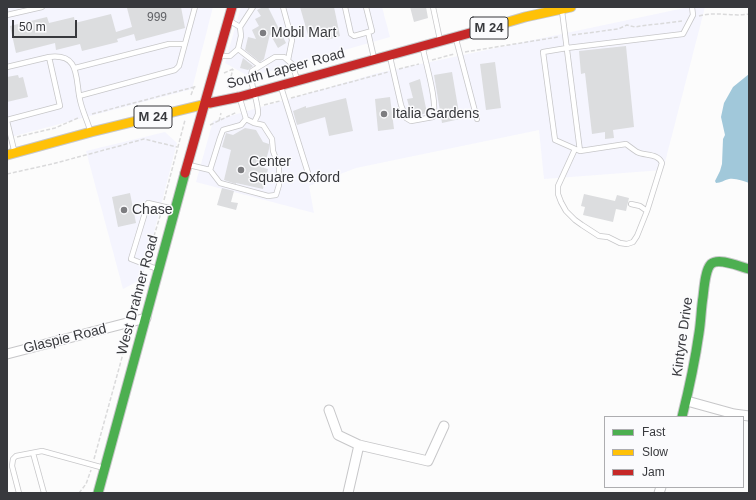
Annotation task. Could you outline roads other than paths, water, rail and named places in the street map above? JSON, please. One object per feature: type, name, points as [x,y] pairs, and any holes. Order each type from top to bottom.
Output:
[{"type":"street","name":"West Drahner Road","points":[[98,493],[204,104],[232,7]]},
{"type":"street","name":"South Lapeer Road","points":[[11,154],[91,132],[281,86],[526,17],[566,8]]},
{"type":"street","name":"Kintyre Drive","points":[[682,416],[687,401],[698,339],[704,290],[707,273],[710,266],[714,262],[749,269]]},
{"type":"street","name":"Glaspie Road","points":[[7,354],[146,318]]},
{"type":"street","points":[[687,401],[734,414],[749,416]]},
{"type":"street","points":[[329,410],[338,435],[359,445],[428,461],[444,426]]},
{"type":"street","points":[[348,493],[359,445]]},
{"type":"lane","points":[[7,15],[42,7]]},
{"type":"lane","points":[[79,96],[175,70],[179,66],[195,7]]},
{"type":"lane","points":[[218,56],[230,56],[238,49],[241,36],[240,28],[253,7]]},
{"type":"lane","points":[[283,7],[292,40],[288,60]]},
{"type":"lane","points":[[345,7],[352,35],[354,36],[372,31],[366,7]]},
{"type":"lane","points":[[433,7],[440,42]]},
{"type":"lane","points":[[575,149],[558,186],[558,194],[566,211],[575,220],[599,236],[608,237],[620,243],[627,244],[633,242],[642,228],[662,162],[656,157],[638,153],[626,144],[580,151],[555,140],[543,52],[683,34],[692,15],[692,7]]},
{"type":"lane","points":[[566,8],[565,36],[580,151]]},
{"type":"lane","points":[[228,20],[240,28]]},
{"type":"lane","points":[[368,32],[375,60]]},
{"type":"lane","points":[[455,38],[477,119]]},
{"type":"lane","points":[[75,68],[168,44],[185,44]]},
{"type":"lane","points":[[390,56],[401,105],[406,118],[411,121],[434,117],[435,103],[422,47]]},
{"type":"lane","points":[[238,49],[260,66]]},
{"type":"lane","points":[[7,67],[55,56],[64,58],[71,63],[75,68],[79,96],[91,132]]},
{"type":"lane","points":[[11,154],[11,139],[7,120],[60,106],[49,57]]},
{"type":"lane","points":[[254,123],[258,114],[250,75],[252,71],[275,57],[284,57],[292,64],[298,81]]},
{"type":"lane","points":[[281,86],[308,174]]},
{"type":"lane","points":[[188,165],[210,170],[220,183],[268,196],[276,195],[279,185],[279,167],[273,151],[272,140],[263,125],[246,119],[239,97]]},
{"type":"lane","points":[[210,170],[223,130],[241,125],[246,119]]},
{"type":"lane","points":[[160,269],[131,259],[148,203],[176,210]]},
{"type":"lane","points":[[631,204],[640,206],[647,211]]},
{"type":"lane","points":[[18,493],[12,466],[13,459],[16,456],[42,451],[105,468]]},
{"type":"lane","points":[[33,452],[44,493]]},
{"type":"water","points":[[749,74],[749,183],[727,179],[716,183],[715,181],[722,164],[723,139],[725,135],[721,117],[724,103],[733,87]]},
{"type":"place","name":"Mobil Mart","points":[[263,33]]},
{"type":"place","name":"Italia Gardens","points":[[384,114]]},
{"type":"place","name":"Center Square Oxford","points":[[241,170]]},
{"type":"place","name":"Chase","points":[[124,210]]}]
